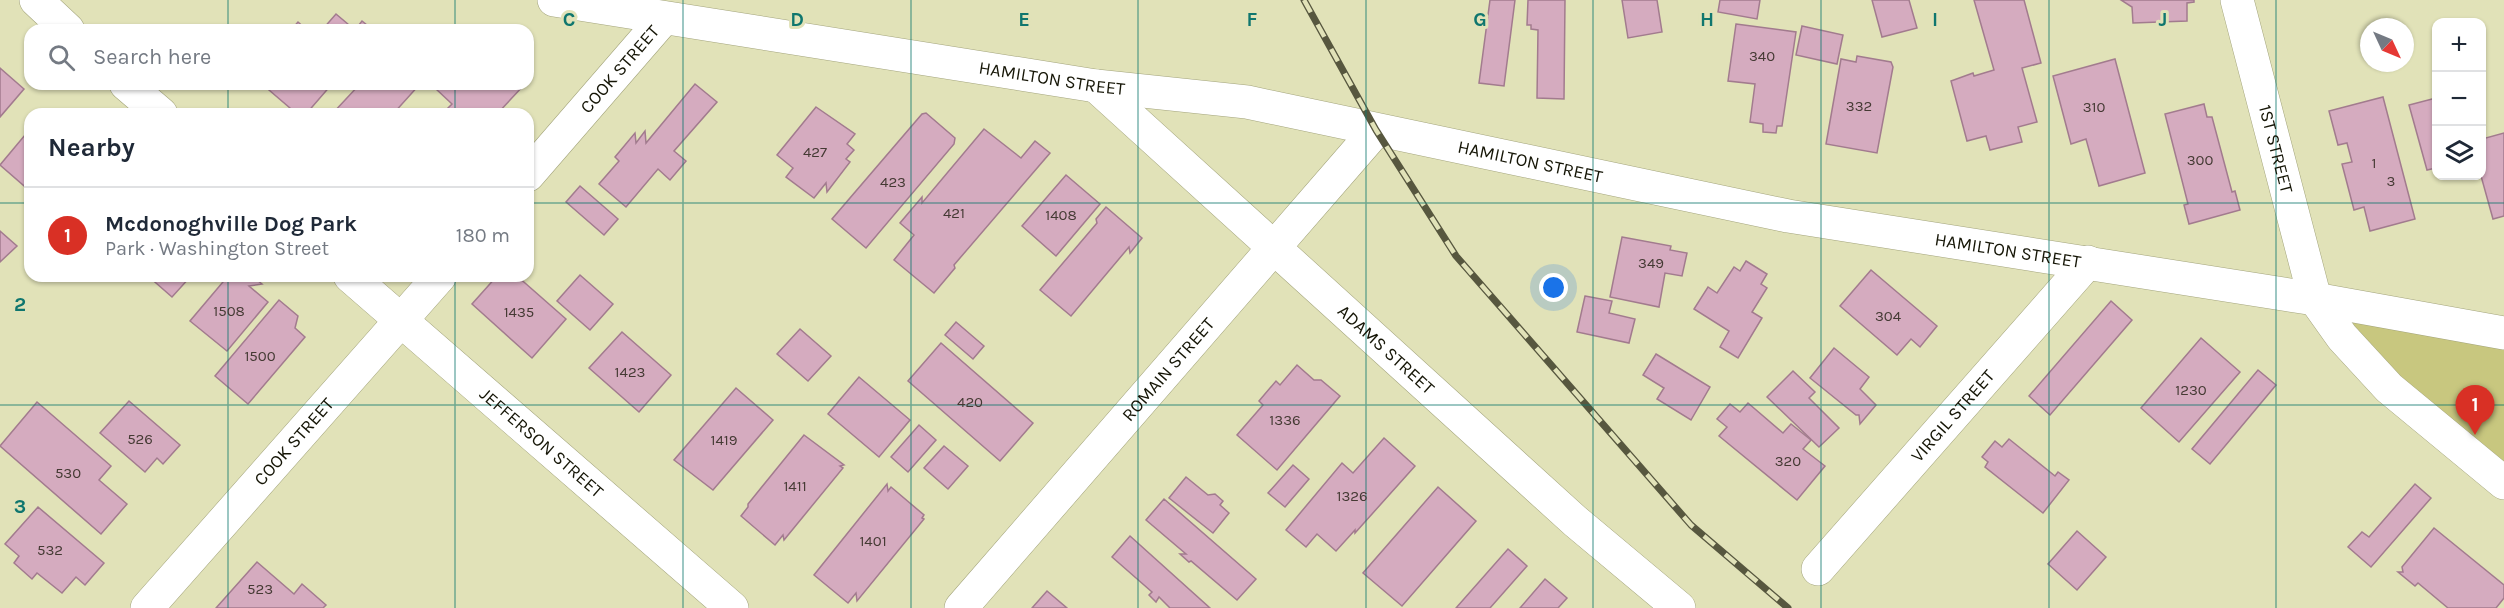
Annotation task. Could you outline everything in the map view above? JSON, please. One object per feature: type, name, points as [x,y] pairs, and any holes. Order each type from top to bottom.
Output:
[{"type":"street","points":[[36,0],[62,24]]},
{"type":"street","name":"HAMILTON STREET","points":[[554,0],[1096,86],[1247,102],[1788,216],[2315,299],[2504,333]]},
{"type":"street","name":"1ST STREET","points":[[2237,0],[2315,299]]},
{"type":"street","name":"COOK STREET","points":[[534,168],[664,18]]},
{"type":"street","name":"ADAMS STREET","points":[[1096,86],[1575,521],[1679,608]]},
{"type":"street","points":[[133,90],[154,108]]},
{"type":"street","name":"ROMAIN STREET","points":[[961,608],[1376,130]]},
{"type":"street","name":"VIRGIL STREET","points":[[1818,569],[2088,262]]},
{"type":"street","name":"JEFFERSON STREET","points":[[357,282],[732,608]]},
{"type":"street","name":"COOK STREET","points":[[147,608],[435,282]]},
{"type":"street","points":[[2315,299],[2342,337],[2389,388],[2504,483]]},
{"type":"shaded area","points":[[2315,299],[2504,333],[2504,483]]},
{"type":"building","points":[[1490,0],[1515,0],[1504,86],[1479,83]]},
{"type":"building","points":[[1528,0],[1565,0],[1564,99],[1537,98],[1538,30],[1531,29],[1531,25],[1527,25]]},
{"type":"building","points":[[1622,0],[1657,0],[1662,32],[1628,38]]},
{"type":"building","points":[[1720,0],[1760,0],[1757,19],[1718,12]]},
{"type":"building","points":[[1872,0],[1909,0],[1917,28],[1882,37]]},
{"type":"building","points":[[1974,0],[2024,0],[2041,63],[2022,68],[2037,122],[2018,127],[2022,142],[1990,150],[1986,136],[1967,141],[1951,81],[1973,73],[1974,76],[1994,70]]},
{"type":"building","points":[[2121,0],[2194,0],[2194,2],[2187,3],[2187,21],[2133,23],[2132,7]]},
{"type":"building","points":[[336,14],[348,24],[327,24]]},
{"type":"building","points":[[1736,24],[1796,32],[1782,126],[1777,126],[1776,133],[1763,132],[1763,124],[1750,122],[1755,84],[1728,81]]},
{"type":"building","points":[[1802,26],[1843,35],[1837,64],[1796,55]]},
{"type":"building","points":[[1857,56],[1891,62],[1893,67],[1877,153],[1826,144],[1841,59],[1856,62]]},
{"type":"building","points":[[2115,59],[2145,173],[2099,186],[2086,139],[2071,144],[2053,76]]},
{"type":"building","points":[[0,68],[24,89],[0,117]]},
{"type":"building","points":[[695,84],[717,102],[674,151],[686,161],[670,180],[658,169],[626,207],[599,184],[619,161],[615,157],[635,133],[636,143],[645,131],[646,143]]},
{"type":"building","points":[[269,90],[327,90],[311,108],[290,108]]},
{"type":"building","points":[[354,90],[415,90],[398,108],[338,108]]},
{"type":"building","points":[[437,90],[519,90],[503,108],[448,108],[452,104]]},
{"type":"building","points":[[2383,97],[2415,219],[2370,231],[2364,207],[2354,210],[2342,164],[2352,162],[2347,143],[2338,145],[2329,111]]},
{"type":"building","points":[[2432,99],[2432,169],[2427,170],[2409,105]]},
{"type":"building","points":[[2204,104],[2207,117],[2212,117],[2232,192],[2235,191],[2240,210],[2189,224],[2184,205],[2188,204],[2165,114]]},
{"type":"building","points":[[816,107],[855,134],[847,144],[854,150],[846,159],[850,162],[827,192],[826,183],[814,198],[786,177],[793,168],[777,155]]},
{"type":"building","points":[[926,113],[955,138],[954,144],[866,248],[832,219],[922,114]]},
{"type":"building","points":[[984,129],[1021,158],[1035,141],[1050,153],[954,265],[955,268],[934,293],[894,260],[914,235],[900,223],[922,197],[922,203]]},
{"type":"building","points":[[2504,133],[2504,216],[2493,219],[2482,180],[2486,180],[2486,138]]},
{"type":"building","points":[[24,136],[24,186],[0,165]]},
{"type":"building","points":[[1066,175],[1100,204],[1056,256],[1022,226]]},
{"type":"building","points":[[580,186],[618,219],[604,235],[566,202]]},
{"type":"building","points":[[1106,207],[1142,238],[1130,253],[1129,247],[1071,316],[1040,290],[1097,223],[1096,219]]},
{"type":"building","points":[[0,231],[17,246],[0,262]]},
{"type":"building","points":[[1622,237],[1671,246],[1670,250],[1687,253],[1682,276],[1665,273],[1659,307],[1610,297]]},
{"type":"building","points":[[1746,261],[1767,274],[1761,284],[1767,288],[1752,312],[1762,318],[1738,358],[1720,347],[1729,331],[1694,309],[1708,287],[1717,293],[1734,267],[1740,271]]},
{"type":"building","points":[[1871,270],[1937,326],[1920,347],[1911,339],[1897,355],[1840,306]]},
{"type":"building","points":[[580,275],[613,304],[590,330],[557,301]]},
{"type":"building","points":[[155,282],[186,282],[172,297]]},
{"type":"building","points":[[223,282],[260,282],[262,284],[249,286],[268,302],[227,351],[190,321]]},
{"type":"building","points":[[492,282],[524,282],[566,319],[532,358],[472,304]]},
{"type":"building","points":[[1585,296],[1612,301],[1609,313],[1635,319],[1629,343],[1577,332]]},
{"type":"building","points":[[279,300],[298,316],[295,328],[305,337],[248,404],[215,376]]},
{"type":"building","points":[[2111,301],[2132,320],[2050,415],[2029,396]]},
{"type":"building","points":[[956,322],[984,346],[973,359],[945,335]]},
{"type":"building","points":[[800,329],[831,356],[808,381],[777,354]]},
{"type":"building","points":[[622,332],[671,375],[639,412],[589,368]]},
{"type":"building","points":[[2201,338],[2240,372],[2179,442],[2141,408]]},
{"type":"building","points":[[941,343],[1033,423],[1000,461],[908,381]]},
{"type":"building","points":[[1834,348],[1869,377],[1860,389],[1876,405],[1860,424],[1859,415],[1856,415],[1810,378]]},
{"type":"building","points":[[1656,354],[1710,387],[1691,420],[1657,399],[1664,388],[1643,375]]},
{"type":"building","points":[[1297,365],[1314,380],[1321,380],[1340,396],[1277,470],[1237,435],[1263,405],[1259,401],[1276,381],[1280,385]]},
{"type":"building","points":[[2258,370],[2276,385],[2210,464],[2192,449]]},
{"type":"building","points":[[1793,371],[1815,392],[1809,398],[1839,428],[1819,447],[1767,397]]},
{"type":"building","points":[[859,377],[910,420],[879,457],[828,414]]},
{"type":"building","points":[[736,388],[773,420],[713,490],[674,460]]},
{"type":"building","points":[[129,401],[180,445],[163,464],[157,458],[145,472],[100,433]]},
{"type":"building","points":[[37,402],[111,466],[99,480],[127,504],[101,534],[0,446]]},
{"type":"building","points":[[1748,403],[1783,433],[1791,424],[1811,440],[1803,449],[1825,466],[1797,500],[1719,436],[1727,427],[1717,419],[1730,404],[1740,412]]},
{"type":"building","points":[[919,425],[936,440],[908,472],[891,457]]},
{"type":"building","points":[[804,435],[844,465],[840,466],[843,468],[784,540],[783,535],[775,545],[741,516],[748,504]]},
{"type":"building","points":[[1384,438],[1415,466],[1336,551],[1317,534],[1306,547],[1286,530],[1342,463],[1353,473]]},
{"type":"building","points":[[2009,439],[2055,476],[2058,472],[2069,480],[2043,513],[1985,467],[1988,462],[1982,457],[1995,441],[2002,447]]},
{"type":"building","points":[[944,446],[968,466],[948,489],[924,468]]},
{"type":"building","points":[[1293,465],[1309,479],[1285,507],[1268,493]]},
{"type":"building","points":[[1186,477],[1208,495],[1215,494],[1223,501],[1220,505],[1229,513],[1213,533],[1169,498]]},
{"type":"building","points":[[887,484],[888,491],[891,487],[924,515],[922,518],[924,519],[857,601],[856,593],[848,603],[814,575]]},
{"type":"building","points":[[2415,484],[2431,498],[2371,567],[2348,547],[2362,532],[2369,537]]},
{"type":"building","points":[[1438,487],[1476,521],[1402,606],[1363,573]]},
{"type":"building","points":[[1164,499],[1256,579],[1237,600],[1191,561],[1189,562],[1180,554],[1186,554],[1146,520]]},
{"type":"building","points":[[38,507],[104,563],[85,585],[76,577],[62,593],[37,573],[32,579],[14,563],[19,556],[5,544]]},
{"type":"building","points":[[2434,528],[2504,585],[2504,598],[2496,608],[2448,608],[2418,583],[2415,586],[2398,572],[2403,572],[2402,567]]},
{"type":"building","points":[[2077,531],[2106,557],[2077,590],[2048,564]]},
{"type":"building","points":[[1130,536],[1210,608],[1170,608],[1159,597],[1156,602],[1149,595],[1152,592],[1112,557]]},
{"type":"building","points":[[1508,549],[1527,566],[1490,608],[1456,608]]},
{"type":"building","points":[[257,562],[294,594],[302,584],[326,605],[323,608],[216,608]]},
{"type":"building","points":[[1545,579],[1567,598],[1558,608],[1520,608]]},
{"type":"building","points":[[1047,591],[1067,608],[1032,608]]},
{"type":"railway","points":[[1304,0],[1376,130],[1456,256],[1691,525],[1788,608]]},
{"type":"place","name":"Mcdonoghville Dog Park","points":[[2475,435]]}]
